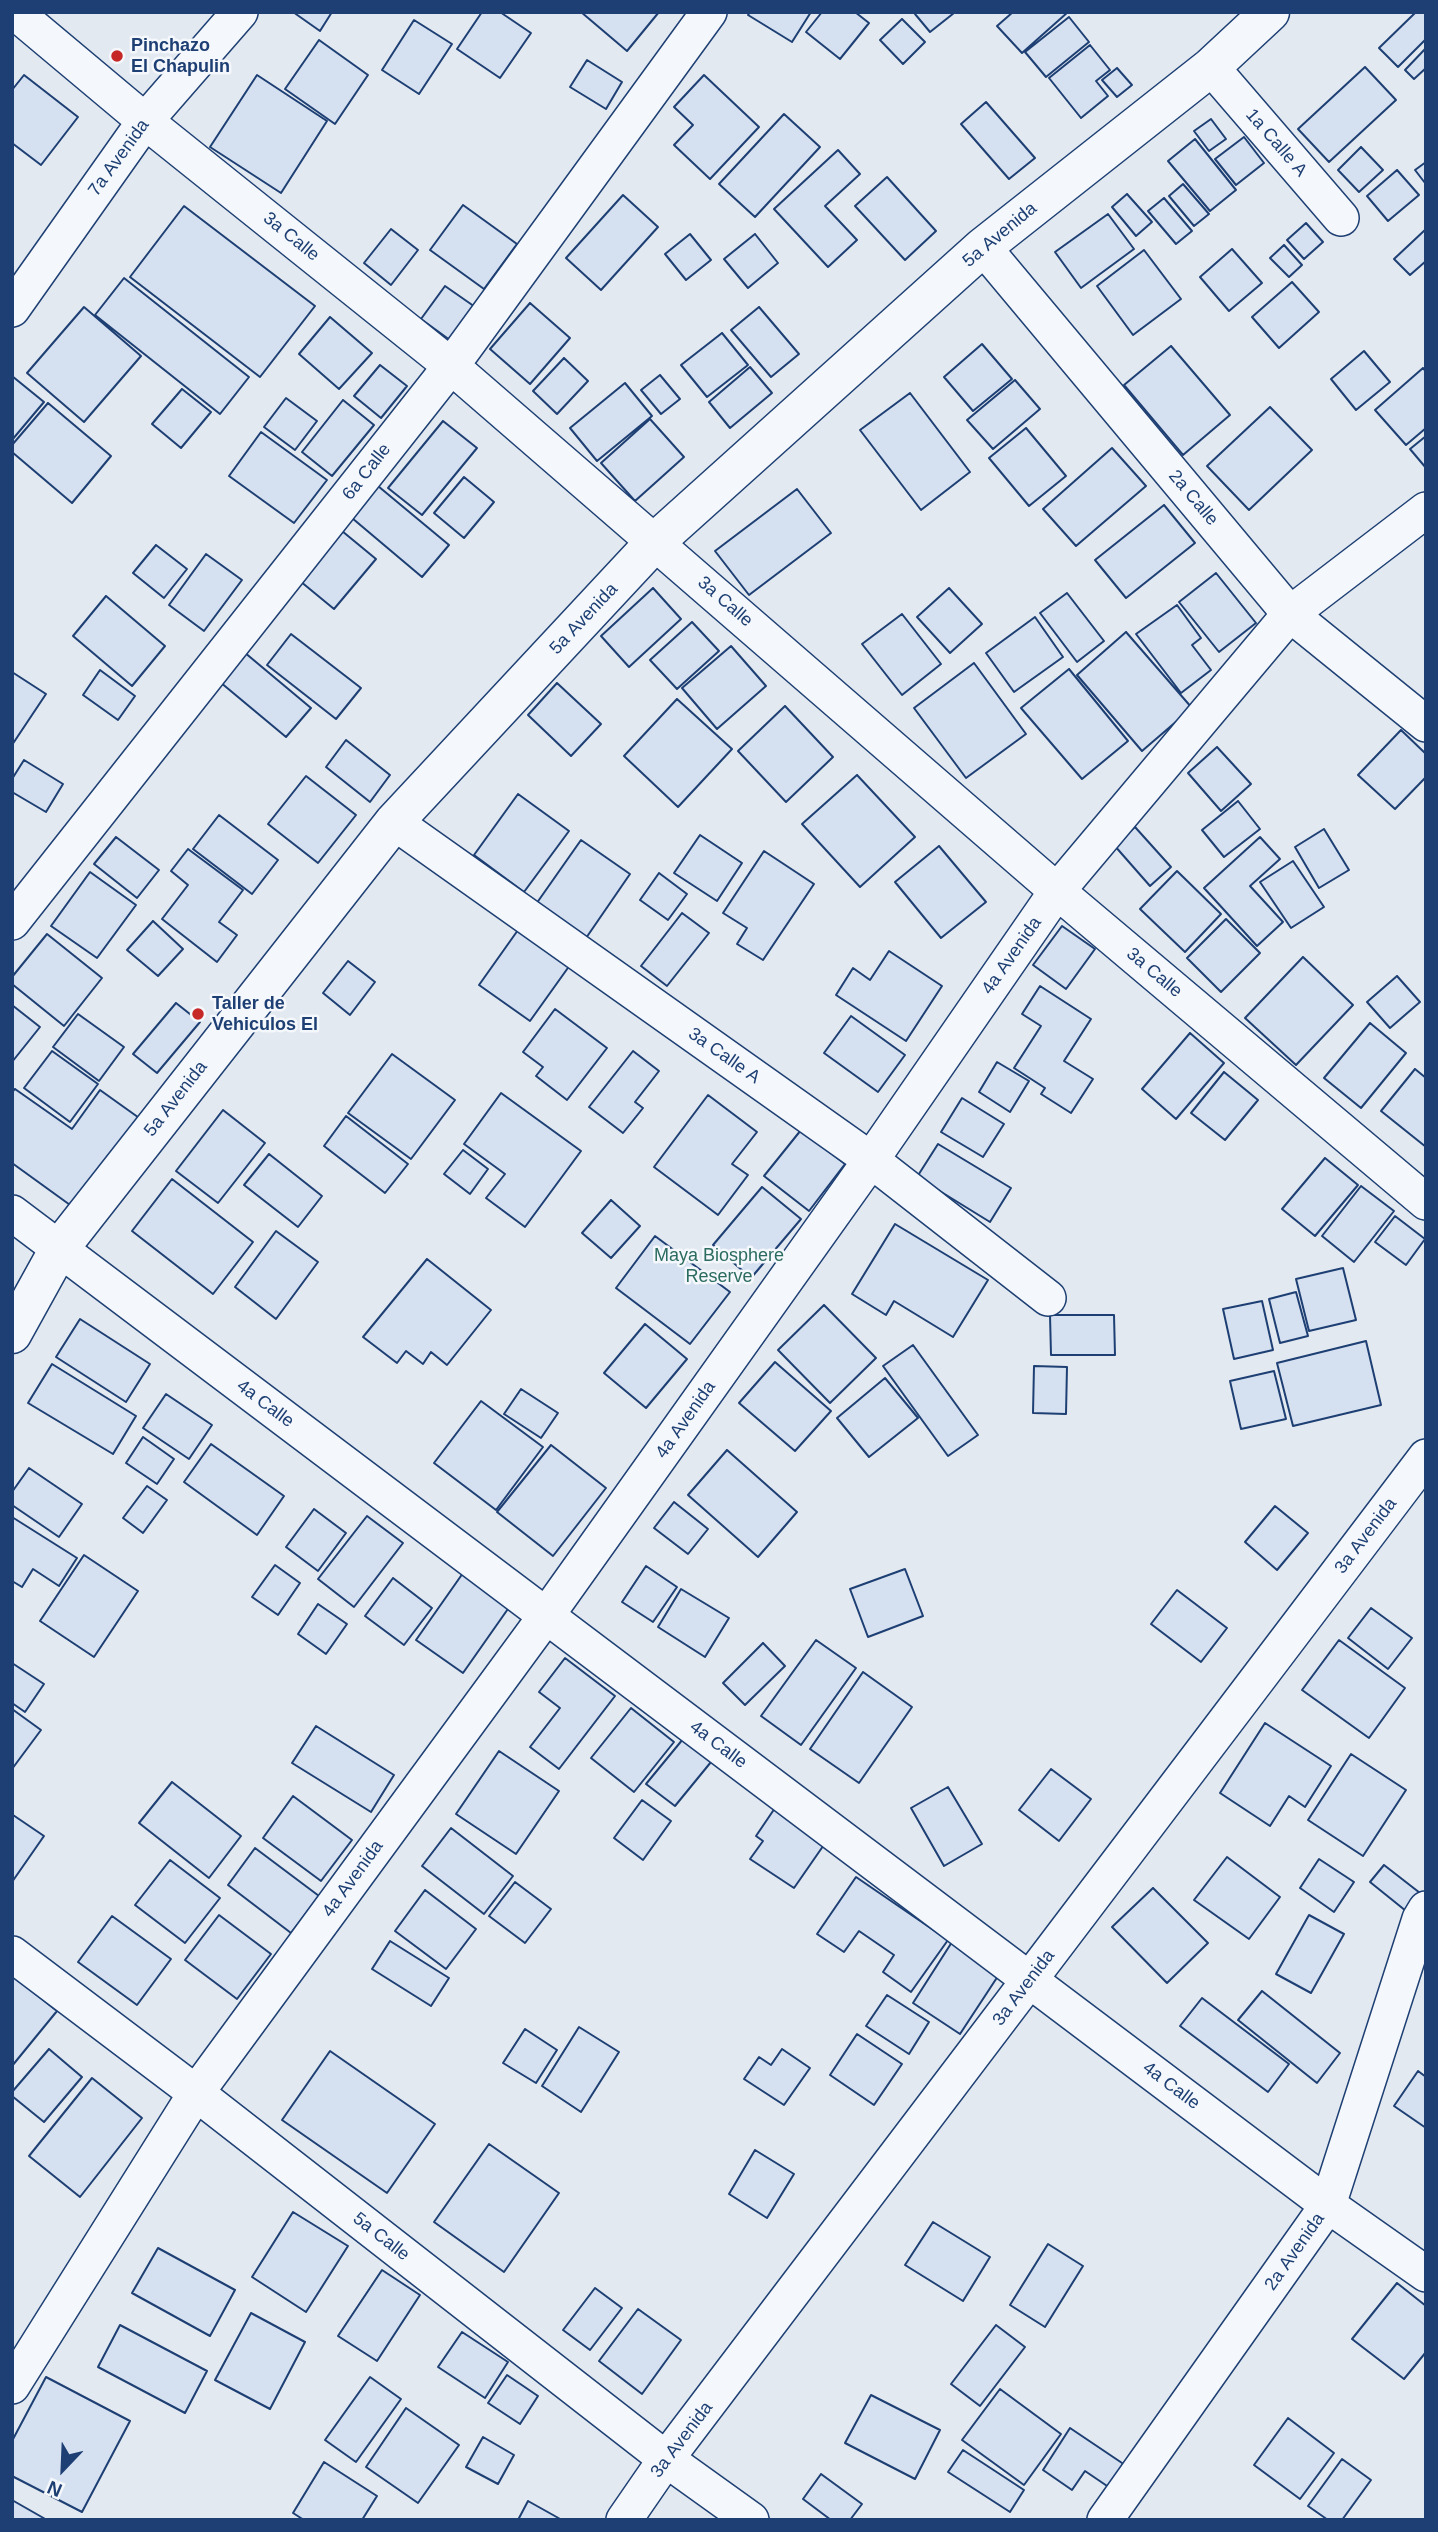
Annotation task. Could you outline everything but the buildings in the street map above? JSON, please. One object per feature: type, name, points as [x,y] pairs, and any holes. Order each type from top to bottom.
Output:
[{"type":"street","name":"3a Calle","points":[[15,12],[145,121],[451,366],[1057,891],[1426,1202]]},
{"type":"street","name":"6a Calle","points":[[12,922],[451,366],[709,12]]},
{"type":"street","name":"5a Avenida","points":[[12,1334],[59,1249],[394,822],[655,542],[984,247],[1211,67],[1270,12]]},
{"type":"street","name":"7a Avenida","points":[[12,309],[145,121],[232,17]]},
{"type":"street","name":"1a Calle A","points":[[1211,67],[1341,218]]},
{"type":"street","name":"2a Calle","points":[[984,247],[1290,614],[1426,724]]},
{"type":"street","name":"4a Avenida","points":[[12,2386],[196,2093],[547,1616],[871,1160],[1057,891],[1290,614],[1426,510]]},
{"type":"street","name":"3a Calle A","points":[[394,822],[871,1160],[1048,1298]]},
{"type":"street","name":"4a Calle","points":[[12,1213],[1328,2205],[1426,2274]]},
{"type":"street","name":"3a Avenida","points":[[624,2520],[666,2459],[1426,1457]]},
{"type":"street","name":"2a Avenida","points":[[1105,2520],[1328,2205],[1420,1919],[1426,1909]]},
{"type":"street","name":"5a Calle","points":[[12,1954],[196,2093],[666,2459],[751,2520]]},
{"type":"green space","name":"Maya Biosphere Reserve","points":[[12,12],[1426,12],[1426,2520],[12,2520]]},
{"type":"place","name":"Pinchazo El Chapulin","points":[[117,56]]},
{"type":"place","name":"Taller de Vehiculos El","points":[[198,1014]]}]
